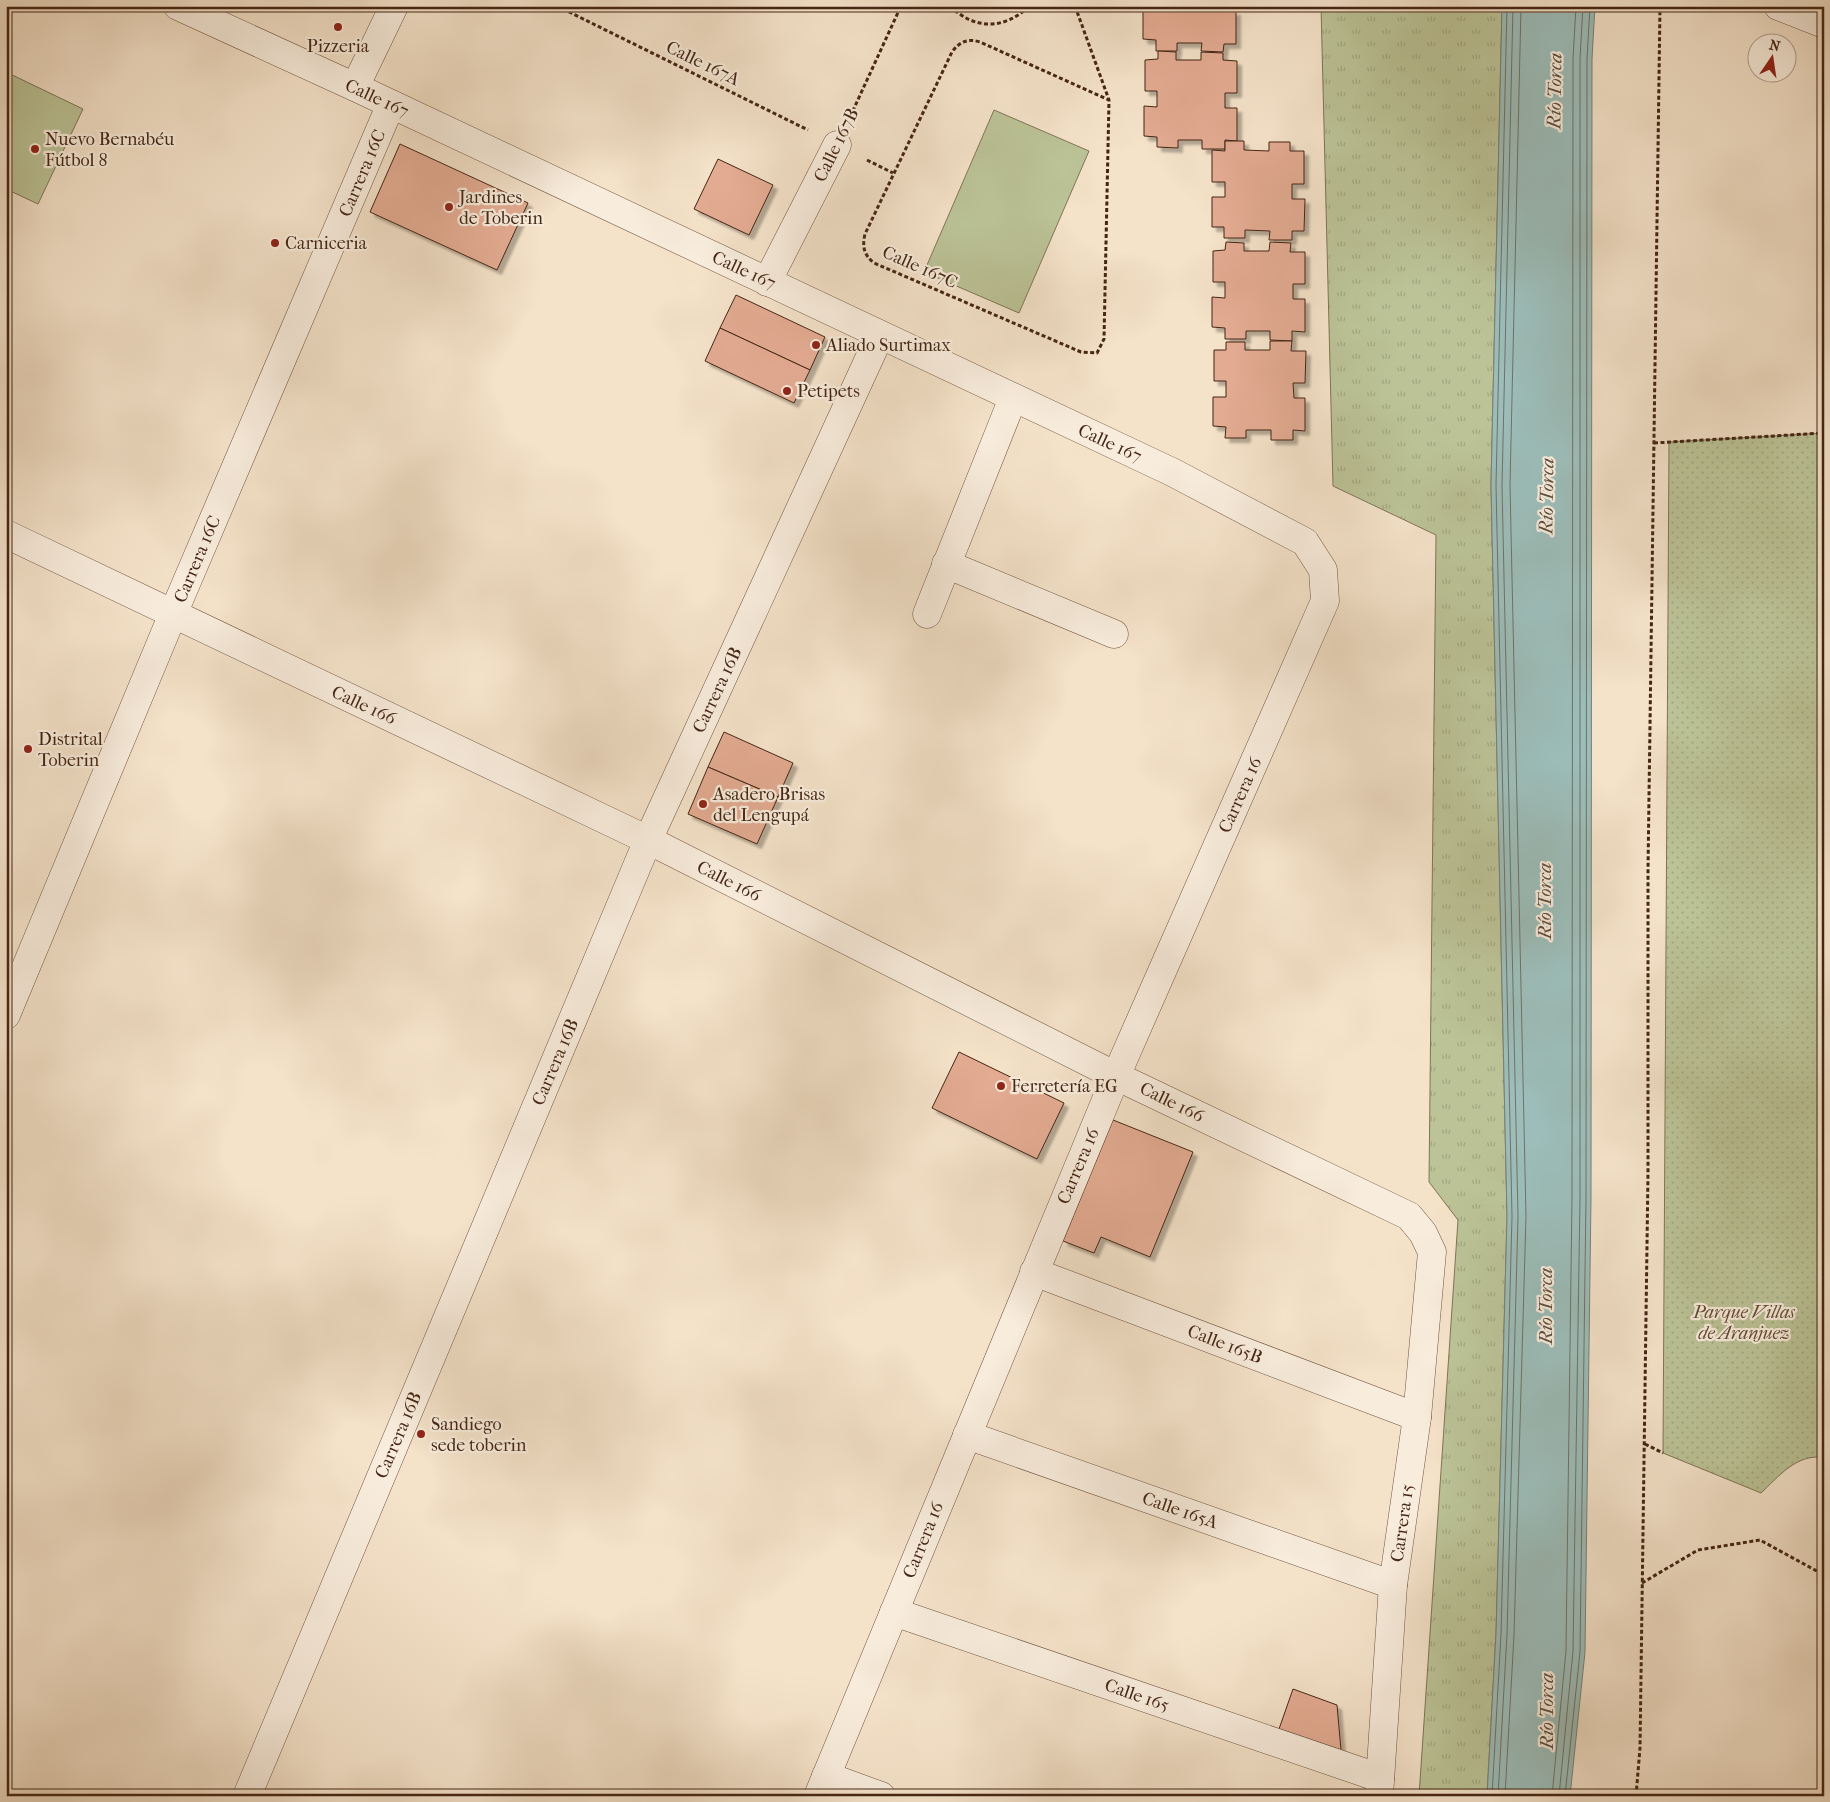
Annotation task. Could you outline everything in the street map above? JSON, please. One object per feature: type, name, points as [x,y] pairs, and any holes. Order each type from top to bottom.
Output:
[{"type":"street","name":"Calle 167","points":[[178,6],[355,87],[1172,472],[1306,542]]},
{"type":"street","points":[[355,87],[394,6]]},
{"type":"street","points":[[1778,6],[1824,24]]},
{"type":"street","name":"Carrera 16C","points":[[6,1015],[391,104]]},
{"type":"street","name":"Calle 167B","points":[[768,282],[837,145]]},
{"type":"street","name":"Carrera 16B","points":[[247,1796],[648,840],[880,335]]},
{"type":"street","points":[[927,614],[1013,398]]},
{"type":"street","name":"Calle 166","points":[[6,534],[648,840],[1116,1076],[1409,1216],[1423,1233],[1432,1252]]},
{"type":"street","name":"Carrera 16","points":[[822,1786],[1116,1076],[1325,601],[1323,570],[1306,542]]},
{"type":"street","points":[[946,564],[1114,634]]},
{"type":"street","name":"Carrera 15","points":[[1379,1787],[1393,1585],[1417,1416],[1432,1252]]},
{"type":"street","name":"Calle 165B","points":[[1034,1272],[1417,1416]]},
{"type":"street","name":"Calle 165A","points":[[966,1435],[1393,1585]]},
{"type":"street","name":"Calle 165","points":[[894,1612],[1379,1787]]},
{"type":"street","points":[[822,1786],[881,1796]]},
{"type":"path","name":"Calle 167A","points":[[557,6],[837,145]]},
{"type":"path","name":"Calle 167B","points":[[837,145],[900,6]]},
{"type":"path","points":[[950,6],[959,16],[973,22],[988,25],[1003,23],[1017,17],[1029,6]]},
{"type":"path","name":"Calle 167C","points":[[1075,6],[1110,100],[1104,339],[1097,353],[1081,352],[874,263],[865,254],[863,247],[865,234],[952,52],[961,43],[974,40],[980,42],[1110,100]]},
{"type":"path","points":[[1636,1796],[1640,1748],[1648,1173],[1648,869],[1660,6]]},
{"type":"path","points":[[1654,442],[1824,433]]},
{"type":"path","points":[[1644,1444],[1663,1453]]},
{"type":"path","points":[[1642,1583],[1698,1550],[1760,1540],[1824,1575]]},
{"type":"green space","points":[[1321,6],[1502,6],[1491,485],[1507,1216],[1496,1634],[1487,1796],[1419,1796],[1458,1220],[1429,1182],[1436,535],[1333,486]]},
{"type":"green space","name":"Nuevo Bernabéu Fútbol 8","points":[[6,72],[83,109],[38,204],[6,189]]},
{"type":"green space","points":[[994,110],[1089,151],[1019,313],[924,272]]},
{"type":"green space","name":"Parque Villas de Aranjuez","points":[[1824,433],[1824,1458],[1814,1457],[1797,1462],[1761,1493],[1663,1453],[1669,442]]},
{"type":"water","name":"Río Torca","points":[[1502,6],[1595,6],[1592,59],[1591,1198],[1585,1652],[1570,1796],[1487,1796],[1496,1634],[1507,1216],[1491,485]]},
{"type":"building","points":[[1156,6],[1224,6],[1224,11],[1236,11],[1236,44],[1224,44],[1223,52],[1201,51],[1202,43],[1177,43],[1177,51],[1156,51],[1156,40],[1143,39],[1143,10],[1156,10]]},
{"type":"building","points":[[1158,51],[1176,52],[1176,60],[1201,60],[1201,52],[1223,53],[1223,60],[1237,61],[1237,93],[1225,93],[1225,108],[1237,108],[1237,141],[1225,140],[1225,149],[1202,149],[1202,140],[1178,140],[1178,148],[1157,147],[1157,137],[1144,136],[1144,106],[1157,107],[1157,91],[1145,91],[1145,60],[1158,59]]},
{"type":"building","points":[[1225,141],[1244,141],[1244,150],[1269,151],[1269,142],[1290,142],[1290,151],[1304,151],[1304,184],[1292,184],[1292,199],[1305,199],[1304,231],[1292,231],[1292,240],[1269,240],[1270,231],[1245,230],[1245,238],[1224,238],[1224,227],[1212,227],[1212,197],[1225,197],[1225,182],[1212,182],[1212,150],[1225,151]]},
{"type":"building","name":"Jardines de Toberin","points":[[400,144],[528,203],[497,270],[370,212]]},
{"type":"building","points":[[718,159],[773,185],[749,235],[694,209]]},
{"type":"building","points":[[1226,242],[1244,243],[1244,251],[1269,251],[1270,242],[1291,243],[1290,252],[1305,252],[1305,284],[1293,284],[1293,299],[1305,299],[1305,332],[1292,331],[1292,341],[1270,340],[1270,331],[1246,331],[1246,339],[1225,339],[1225,328],[1212,327],[1212,297],[1225,298],[1225,282],[1213,282],[1213,251],[1225,250]]},
{"type":"building","points":[[736,295],[825,337],[810,370],[720,328]]},
{"type":"building","points":[[720,328],[810,370],[794,403],[705,361]]},
{"type":"building","points":[[1270,341],[1292,341],[1291,351],[1306,351],[1305,383],[1293,383],[1294,398],[1305,398],[1305,431],[1293,430],[1293,440],[1271,440],[1271,430],[1246,430],[1246,438],[1225,438],[1226,427],[1213,426],[1213,397],[1226,397],[1226,381],[1214,381],[1214,350],[1226,350],[1226,342],[1245,342],[1245,350],[1270,350]]},
{"type":"building","points":[[724,732],[793,763],[778,797],[708,767]]},
{"type":"building","points":[[708,767],[778,797],[757,844],[688,814]]},
{"type":"building","points":[[959,1052],[1064,1103],[1037,1159],[932,1108]]},
{"type":"building","points":[[1113,1120],[1193,1152],[1150,1257],[1101,1237],[1094,1253],[1063,1241]]},
{"type":"building","points":[[1293,1689],[1337,1705],[1341,1750],[1279,1729]]},
{"type":"place","name":"Pizzeria","points":[[338,27]]},
{"type":"place","name":"Nuevo Bernabéu Fútbol 8","points":[[35,149]]},
{"type":"place","name":"Jardines de Toberin","points":[[449,207]]},
{"type":"place","name":"Carniceria","points":[[275,243]]},
{"type":"place","name":"Aliado Surtimax","points":[[816,345]]},
{"type":"place","name":"Petipets","points":[[787,391]]},
{"type":"place","name":"Distrital Toberin","points":[[28,749]]},
{"type":"place","name":"Asadero Brisas del Lengupá","points":[[703,804]]},
{"type":"place","name":"Ferretería EG","points":[[1001,1086]]},
{"type":"place","name":"Sandiego sede toberin","points":[[421,1434]]}]
